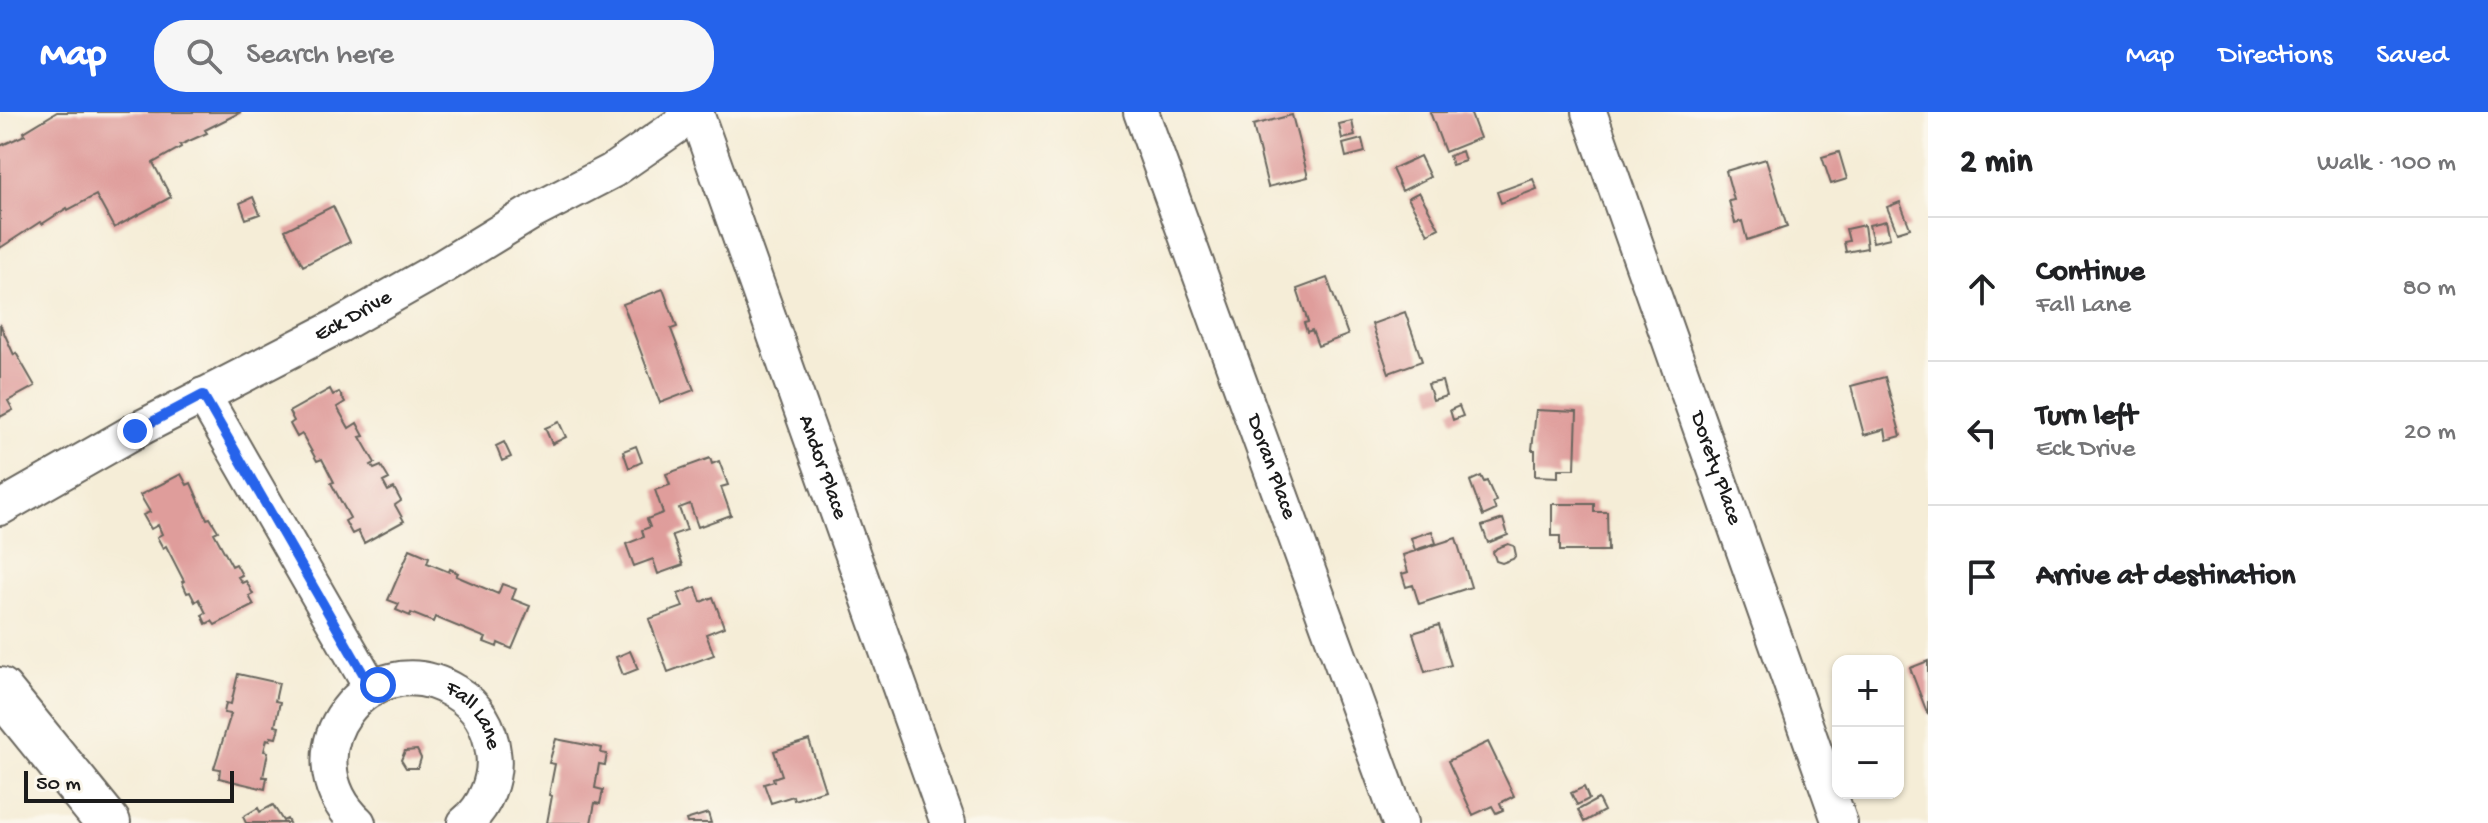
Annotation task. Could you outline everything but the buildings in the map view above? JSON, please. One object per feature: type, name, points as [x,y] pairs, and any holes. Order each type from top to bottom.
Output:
[{"type":"street","name":"Eck Drive","points":[[0,508],[203,395],[340,325],[529,214],[612,171],[696,112]]},
{"type":"street","name":"Andor Place","points":[[696,112],[948,823]]},
{"type":"street","name":"Doran Place","points":[[1141,112],[1400,823]]},
{"type":"street","name":"Dorety Place","points":[[1589,112],[1840,823]]},
{"type":"street","points":[[203,395],[372,689]]},
{"type":"street","name":"Fall Lane","points":[[358,823],[341,804],[334,790],[330,775],[330,743],[343,714],[358,698],[372,689],[400,679],[423,679],[445,685],[464,697],[480,714],[490,734],[494,757],[492,779],[484,801],[465,823]]},
{"type":"street","points":[[0,690],[108,823]]},
{"type":"route","points":[[135,431],[203,395],[372,689],[378,685]]}]
